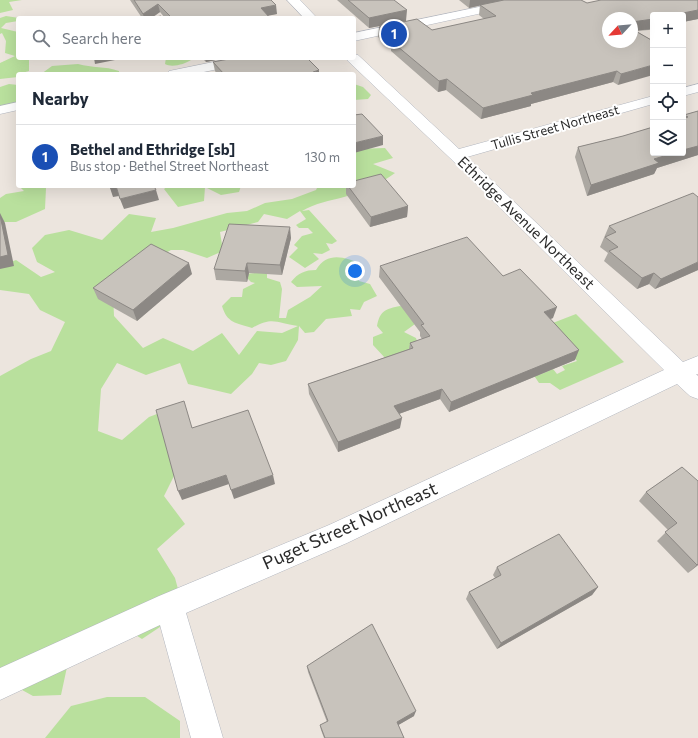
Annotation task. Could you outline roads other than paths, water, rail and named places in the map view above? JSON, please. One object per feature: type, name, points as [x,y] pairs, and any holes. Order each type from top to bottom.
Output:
[{"type":"street","points":[[293,0],[309,16]]},
{"type":"street","points":[[356,37],[528,0]]},
{"type":"street","points":[[184,72],[242,60]]},
{"type":"street","name":"Ethridge Avenue Northeast","points":[[355,60],[456,155],[689,368],[698,390]]},
{"type":"street","points":[[686,91],[698,88]]},
{"type":"street","name":"Tullis Street Northeast","points":[[456,155],[650,101]]},
{"type":"street","points":[[0,110],[16,106]]},
{"type":"street","name":"Puget Street Northeast","points":[[0,684],[169,606],[338,534],[689,368]]},
{"type":"street","points":[[169,606],[207,738]]},
{"type":"place","name":"Bethel and Ethridge [sb]","points":[[394,34]]}]
